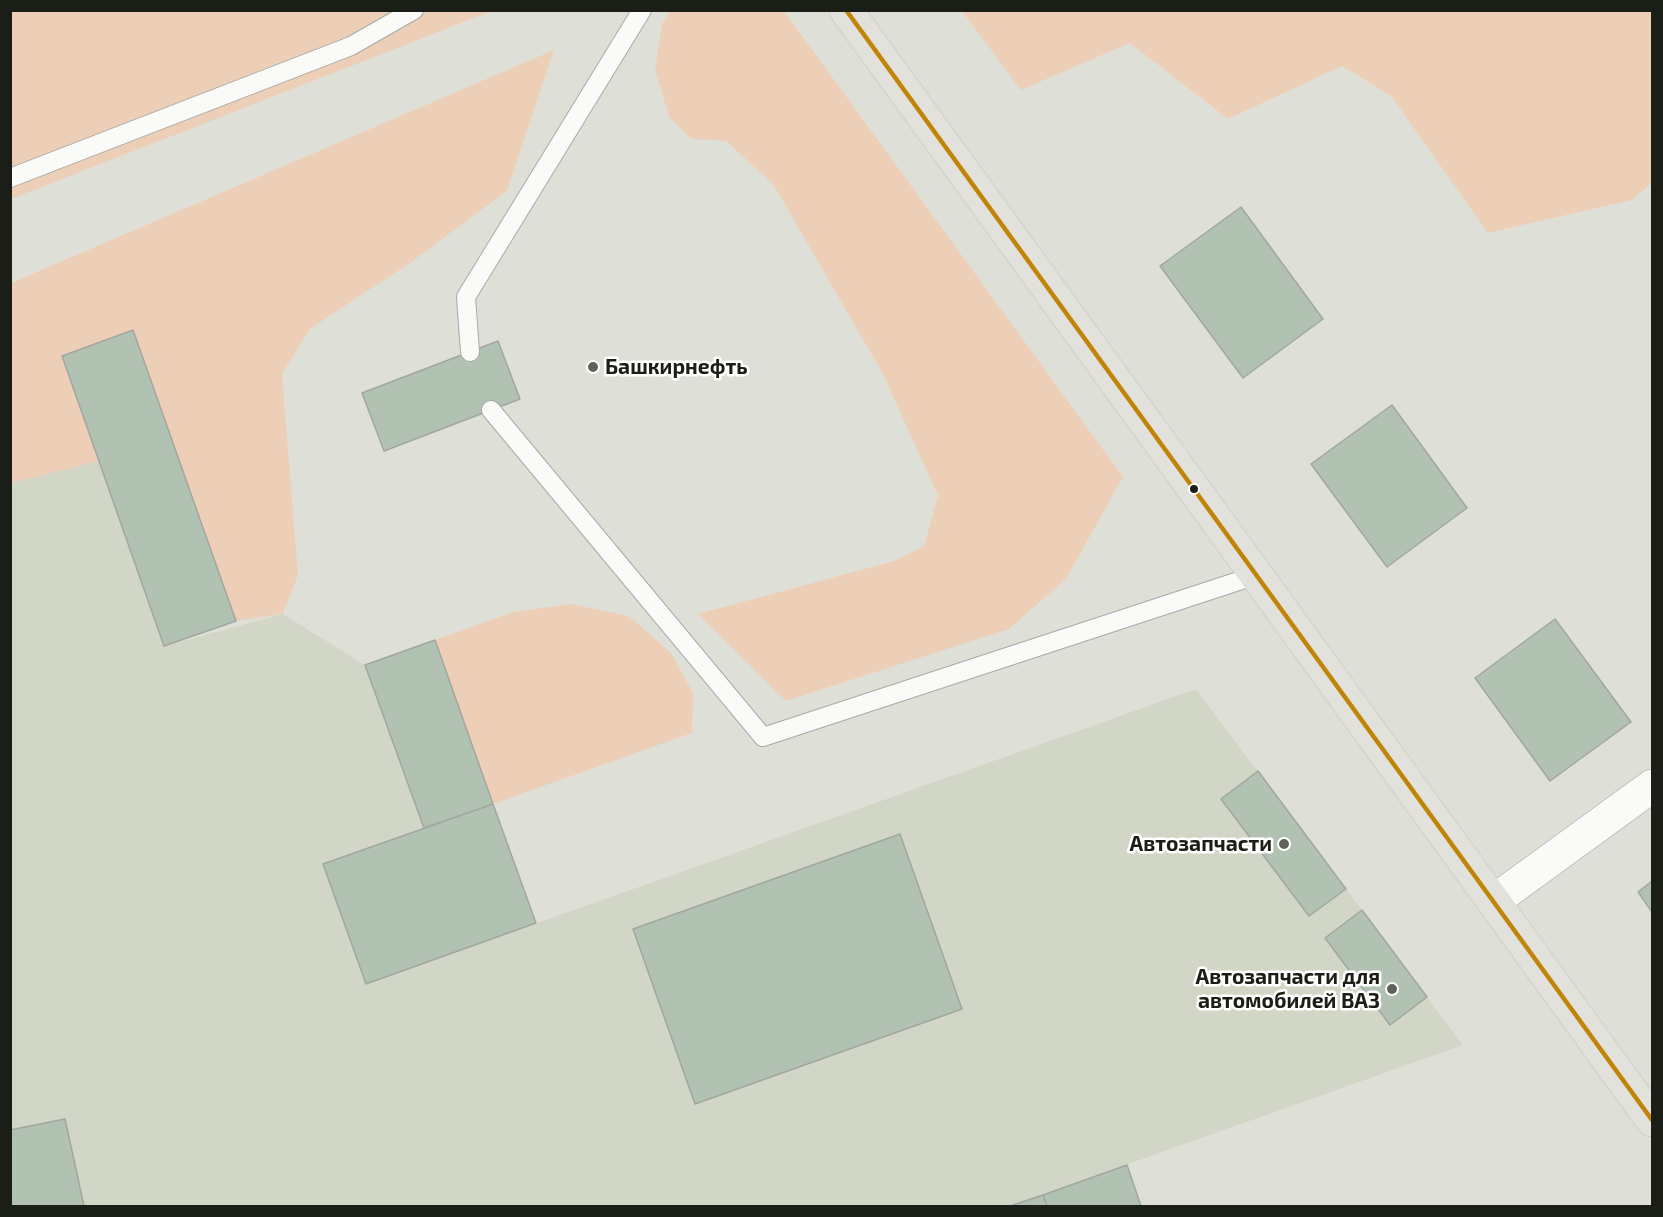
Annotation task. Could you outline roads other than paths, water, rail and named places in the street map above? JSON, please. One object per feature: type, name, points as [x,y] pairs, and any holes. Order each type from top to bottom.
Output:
[{"type":"main road","points":[[846,10],[1653,1120]]},
{"type":"street","points":[[1494,901],[1653,786]]},
{"type":"lane","points":[[10,178],[351,46],[414,10]]},
{"type":"lane","points":[[470,352],[466,297],[642,10]]},
{"type":"lane","points":[[490,410],[763,737],[1257,575]]},
{"type":"place","name":"Башкирнефть","points":[[593,367]]},
{"type":"place","name":"Автозапчасти","points":[[1284,844]]},
{"type":"place","name":"Автозапчасти для автомобилей ВАЗ","points":[[1392,989]]}]
